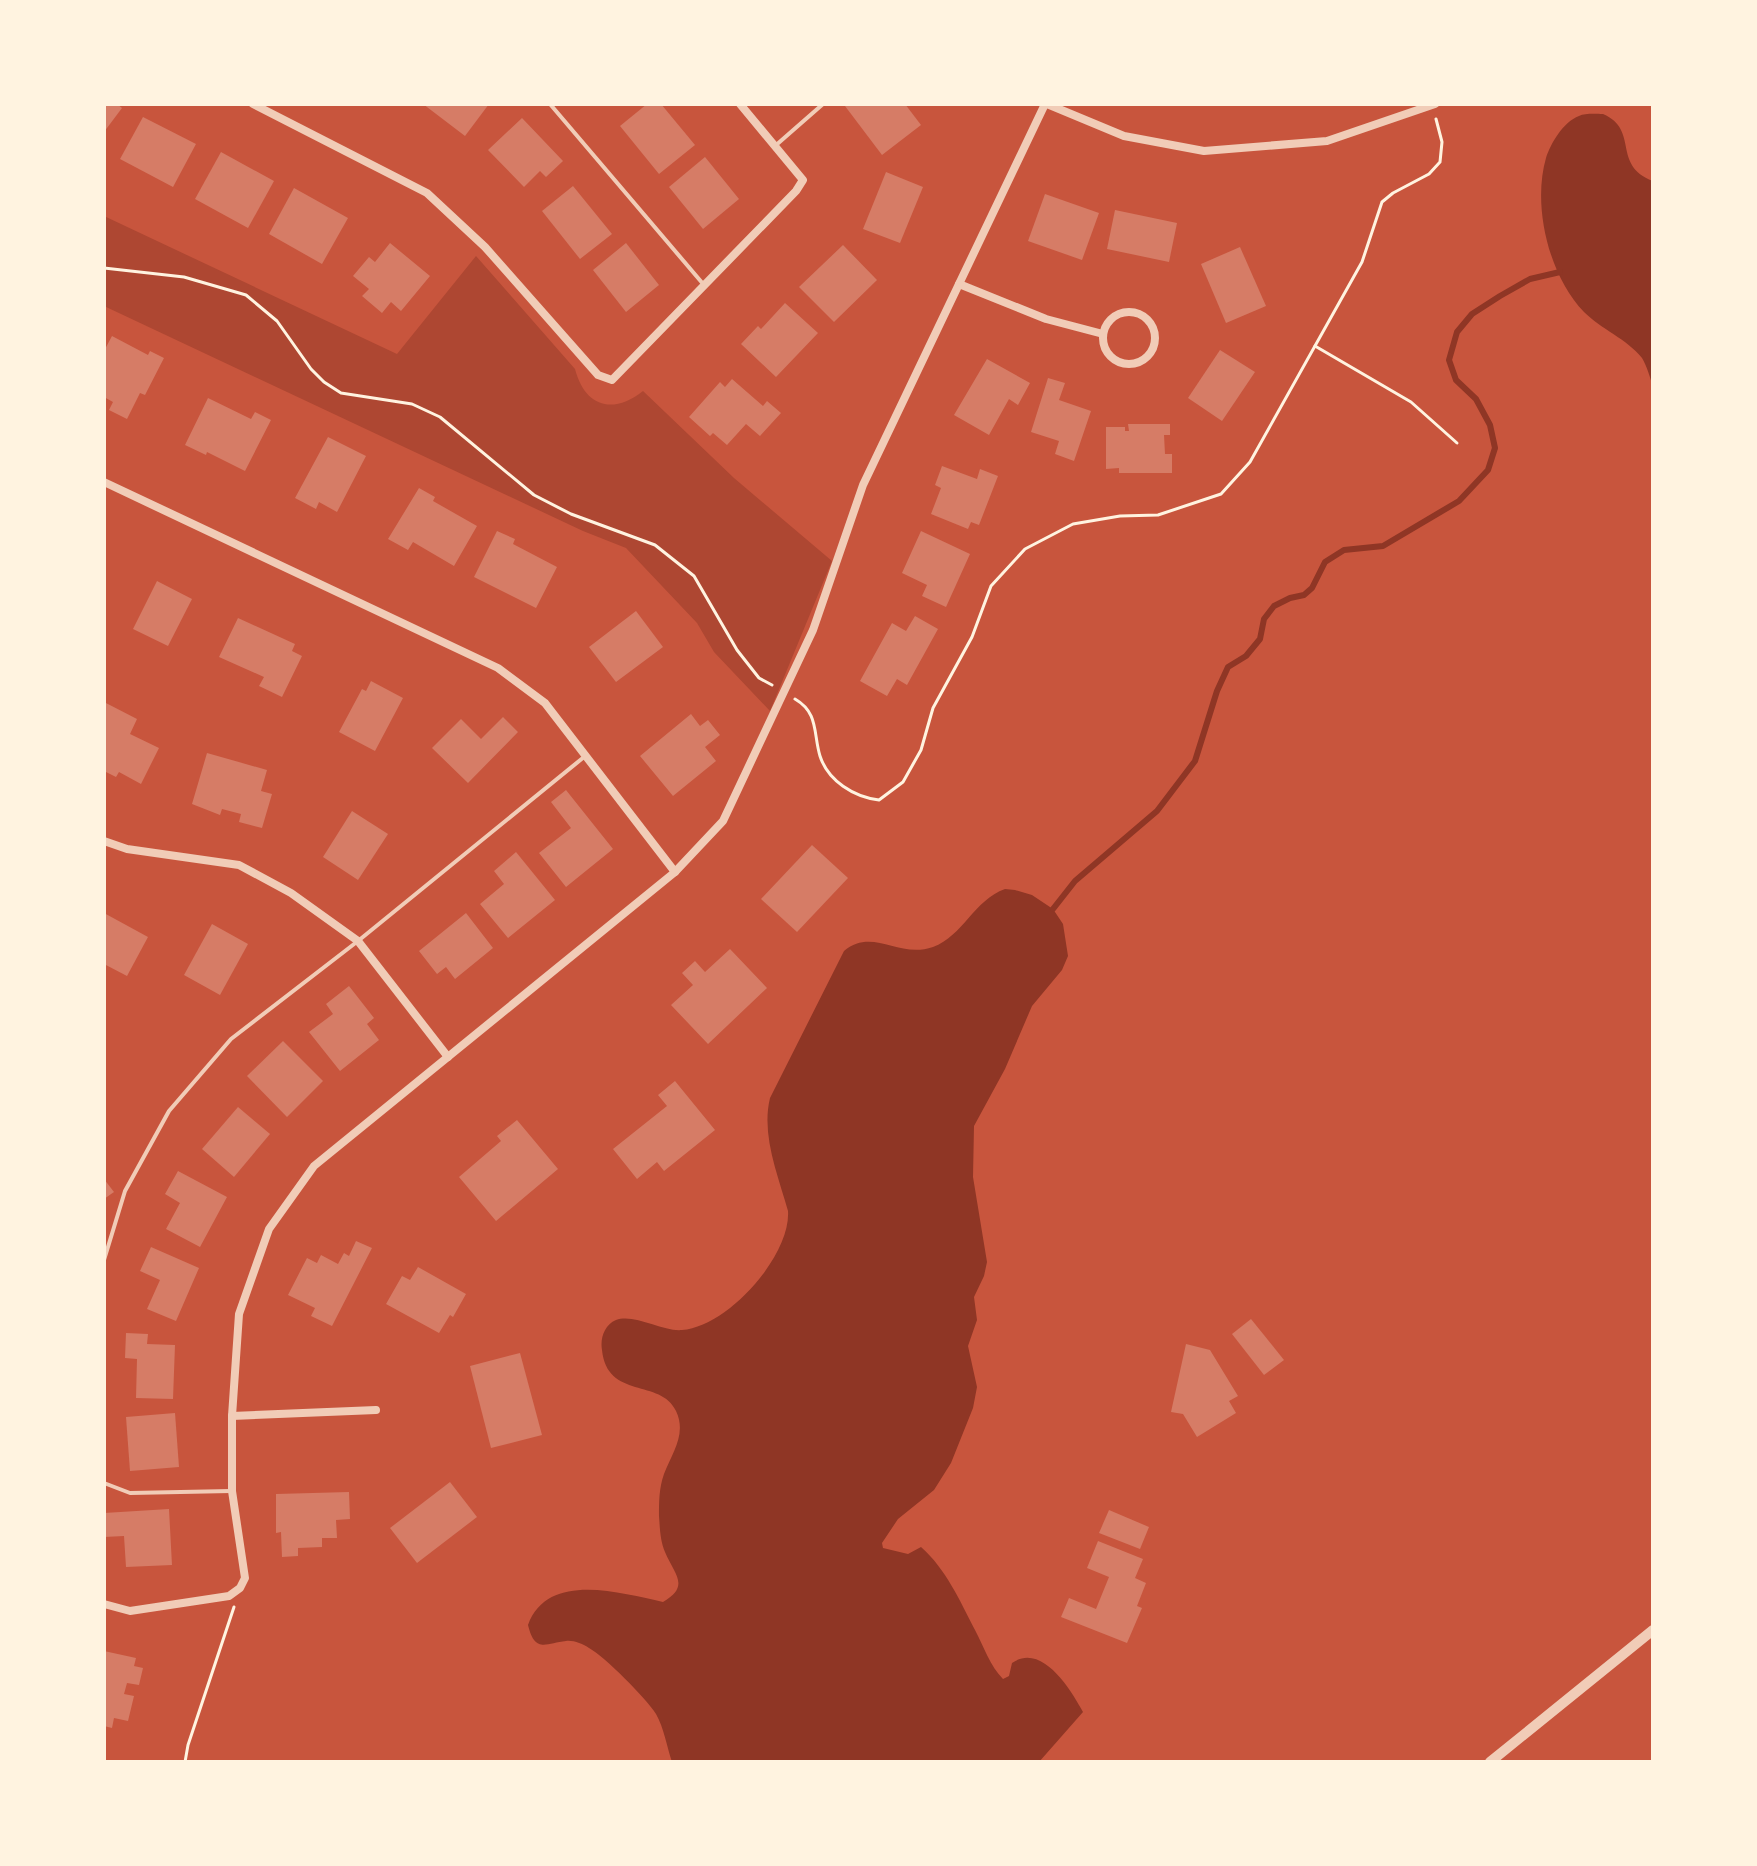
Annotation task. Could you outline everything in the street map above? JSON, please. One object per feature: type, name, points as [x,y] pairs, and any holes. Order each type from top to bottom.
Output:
[{"type":"street","points":[[253,104],[427,193],[485,247],[598,375],[612,380],[796,191],[803,180],[740,104]]},
{"type":"street","points":[[104,1604],[130,1611],[229,1596],[240,1588],[245,1578],[232,1491],[232,1416],[239,1314],[269,1229],[314,1166],[675,872],[723,821],[813,630],[863,485],[1046,104],[1124,136],[1204,151],[1327,141],[1434,104]]},
{"type":"street","points":[[959,284],[1046,319],[1103,334]]},
{"type":"street","points":[[1128,312],[1145,317],[1155,331],[1155,340],[1142,360],[1126,363],[1111,356],[1103,342],[1103,334],[1112,318],[1128,312]]},
{"type":"street","points":[[104,482],[498,668],[545,703],[675,872]]},
{"type":"street","points":[[104,841],[127,849],[239,865],[291,893],[358,941],[448,1057]]},
{"type":"street","points":[[232,1416],[376,1410]]},
{"type":"street","points":[[1490,1762],[1653,1630]]},
{"type":"lane","points":[[550,104],[705,286]]},
{"type":"lane","points":[[775,146],[823,104]]},
{"type":"lane","points":[[104,1260],[125,1191],[169,1111],[231,1039],[358,941],[586,756]]},
{"type":"lane","points":[[104,1483],[130,1493],[232,1491]]},
{"type":"path","points":[[104,268],[184,277],[246,295],[277,321],[311,369],[341,393],[412,404],[440,417],[534,495],[571,514],[655,545],[694,576],[731,641],[759,678],[806,705],[815,725],[820,758],[840,785],[862,798],[879,800],[903,782],[921,750],[933,708],[972,637],[991,586],[1025,549],[1073,524],[1120,516],[1158,515],[1221,494],[1250,462],[1362,262],[1382,202],[1429,174],[1440,162],[1442,142],[1434,104]]},
{"type":"path","points":[[1315,346],[1411,402],[1457,443]]},
{"type":"path","points":[[185,1762],[240,1588]]},
{"type":"shaded area","points":[[1584,114],[1603,114],[1621,129],[1633,166],[1653,181],[1653,386],[1644,361],[1636,351],[1591,318],[1572,297],[1561,280],[1547,240],[1541,197],[1542,177],[1554,140],[1573,119]]},
{"type":"shaded area","points":[[104,216],[397,354],[476,256],[575,369],[586,392],[593,399],[611,405],[632,399],[643,391],[734,478],[832,561],[770,711],[714,652],[697,623],[626,548],[583,531],[104,306]]},
{"type":"shaded area","points":[[1005,889],[1032,895],[1053,909],[1063,924],[1068,956],[1062,970],[1032,1006],[1005,1069],[974,1126],[973,1177],[987,1262],[974,1297],[977,1320],[968,1346],[977,1387],[973,1408],[951,1463],[934,1490],[898,1519],[882,1543],[883,1548],[908,1554],[921,1547],[930,1556],[952,1586],[1003,1679],[1009,1676],[1012,1663],[1023,1658],[1044,1663],[1063,1681],[1083,1712],[1039,1762],[672,1762],[656,1714],[614,1668],[578,1643],[538,1643],[528,1625],[538,1608],[551,1597],[568,1592],[607,1591],[663,1602],[676,1591],[678,1585],[676,1573],[662,1543],[659,1511],[662,1479],[679,1436],[679,1419],[669,1401],[614,1376],[606,1366],[602,1350],[604,1333],[612,1322],[623,1319],[674,1330],[700,1326],[736,1303],[753,1286],[779,1248],[788,1211],[769,1141],[770,1098],[844,951],[865,942],[920,950],[933,947],[953,935],[985,901]]},
{"type":"building","points":[[104,104],[117,104],[122,108],[104,132]]},
{"type":"building","points":[[423,104],[489,104],[465,136]]},
{"type":"building","points":[[647,104],[661,104],[695,145],[659,174],[620,126]]},
{"type":"building","points":[[905,104],[921,125],[882,155],[845,106]]},
{"type":"building","points":[[143,117],[196,144],[173,187],[120,159]]},
{"type":"building","points":[[522,118],[563,161],[546,177],[540,171],[524,187],[488,150]]},
{"type":"building","points":[[221,152],[274,181],[248,228],[195,199]]},
{"type":"building","points":[[705,157],[739,199],[703,229],[669,187]]},
{"type":"building","points":[[886,172],[923,187],[900,243],[863,229]]},
{"type":"building","points":[[573,186],[612,234],[580,259],[542,211]]},
{"type":"building","points":[[294,188],[348,218],[322,264],[269,234]]},
{"type":"building","points":[[1045,194],[1099,213],[1082,260],[1028,241]]},
{"type":"building","points":[[1115,210],[1177,223],[1169,262],[1107,249]]},
{"type":"building","points":[[390,243],[430,276],[401,311],[391,302],[382,313],[362,296],[369,289],[353,276],[369,257],[375,262]]},
{"type":"building","points":[[626,243],[659,285],[626,312],[593,270]]},
{"type":"building","points":[[843,245],[877,280],[834,322],[799,287]]},
{"type":"building","points":[[1240,247],[1266,306],[1226,323],[1201,264]]},
{"type":"building","points":[[785,303],[818,333],[776,377],[741,344],[758,326],[761,329]]},
{"type":"building","points":[[112,336],[148,355],[150,351],[164,358],[145,395],[140,393],[127,419],[109,410],[113,402],[104,397],[104,351]]},
{"type":"building","points":[[1220,350],[1255,372],[1222,421],[1188,398]]},
{"type":"building","points":[[987,359],[1030,383],[1018,405],[1009,399],[989,435],[954,415]]},
{"type":"building","points":[[1048,378],[1065,383],[1059,400],[1091,411],[1074,461],[1055,454],[1059,441],[1031,432]]},
{"type":"building","points":[[732,379],[763,406],[767,401],[781,413],[760,436],[746,424],[727,445],[713,433],[710,436],[689,417],[720,382],[725,387]]},
{"type":"building","points":[[208,398],[251,419],[255,412],[271,420],[245,471],[185,445]]},
{"type":"building","points":[[1128,424],[1170,424],[1170,435],[1164,435],[1165,454],[1172,454],[1172,473],[1119,473],[1119,468],[1106,469],[1106,427],[1125,427],[1125,431],[1129,431]]},
{"type":"building","points":[[328,437],[366,456],[337,512],[319,502],[316,509],[295,498]]},
{"type":"building","points":[[942,466],[977,479],[980,469],[998,476],[979,525],[971,522],[968,529],[931,514],[941,488],[935,485]]},
{"type":"building","points":[[419,488],[435,497],[433,501],[477,526],[454,566],[413,542],[408,550],[388,539]]},
{"type":"building","points":[[497,531],[515,539],[513,544],[557,567],[536,608],[474,577]]},
{"type":"building","points":[[921,531],[970,554],[946,607],[922,596],[927,585],[902,573]]},
{"type":"building","points":[[157,581],[192,599],[168,646],[133,629]]},
{"type":"building","points":[[636,611],[663,647],[616,682],[589,647]]},
{"type":"building","points":[[915,616],[938,629],[907,685],[897,679],[887,696],[860,681],[892,623],[906,631]]},
{"type":"building","points":[[238,618],[295,644],[292,651],[302,656],[282,697],[259,686],[264,677],[219,657]]},
{"type":"building","points":[[371,681],[403,698],[375,751],[339,732],[362,689],[366,691]]},
{"type":"building","points":[[104,702],[137,719],[130,734],[159,748],[141,784],[119,772],[116,777],[104,771]]},
{"type":"building","points":[[691,714],[700,726],[708,720],[720,735],[705,747],[716,761],[673,796],[640,756]]},
{"type":"building","points":[[503,717],[518,732],[468,783],[432,748],[461,719],[481,739]]},
{"type":"building","points":[[207,753],[267,770],[261,791],[272,794],[262,828],[239,822],[241,814],[222,809],[220,815],[192,804]]},
{"type":"building","points":[[566,790],[613,849],[566,887],[539,853],[571,828],[551,802]]},
{"type":"building","points":[[352,811],[388,834],[358,880],[323,857]]},
{"type":"building","points":[[812,845],[848,878],[797,932],[761,899]]},
{"type":"building","points":[[516,852],[555,900],[508,938],[480,904],[504,884],[494,871]]},
{"type":"building","points":[[104,913],[148,937],[127,976],[104,964]]},
{"type":"building","points":[[466,913],[493,948],[455,979],[446,967],[437,974],[419,951]]},
{"type":"building","points":[[212,924],[248,944],[220,995],[184,975]]},
{"type":"building","points":[[730,949],[767,988],[708,1044],[671,1005],[693,985],[682,973],[695,961],[705,972]]},
{"type":"building","points":[[349,986],[374,1018],[367,1024],[379,1040],[340,1071],[309,1032],[333,1014],[326,1004]]},
{"type":"building","points":[[283,1041],[323,1081],[287,1117],[247,1076]]},
{"type":"building","points":[[675,1081],[715,1130],[664,1171],[657,1162],[637,1179],[613,1149],[667,1106],[658,1095]]},
{"type":"building","points":[[238,1107],[270,1134],[234,1177],[202,1149]]},
{"type":"building","points":[[517,1120],[558,1169],[496,1221],[459,1177],[501,1141],[497,1136]]},
{"type":"building","points":[[178,1171],[227,1197],[200,1247],[166,1229],[180,1203],[165,1194]]},
{"type":"building","points":[[104,1179],[114,1192],[104,1199]]},
{"type":"building","points":[[356,1241],[372,1248],[332,1326],[311,1316],[315,1308],[288,1295],[307,1258],[317,1263],[321,1255],[338,1264],[344,1253],[349,1256]]},
{"type":"building","points":[[151,1247],[199,1268],[176,1321],[147,1309],[160,1280],[140,1271]]},
{"type":"building","points":[[418,1267],[466,1294],[453,1317],[450,1315],[439,1333],[386,1304],[402,1276],[410,1280]]},
{"type":"building","points":[[1251,1319],[1284,1360],[1264,1375],[1232,1334]]},
{"type":"building","points":[[126,1333],[148,1334],[147,1344],[175,1345],[173,1399],[136,1398],[137,1359],[125,1358]]},
{"type":"building","points":[[1186,1344],[1210,1350],[1238,1396],[1229,1401],[1236,1413],[1197,1437],[1183,1414],[1171,1412]]},
{"type":"building","points":[[520,1353],[542,1435],[491,1448],[470,1366]]},
{"type":"building","points":[[175,1413],[179,1467],[130,1471],[126,1417]]},
{"type":"building","points":[[450,1482],[477,1517],[417,1563],[390,1528]]},
{"type":"building","points":[[349,1492],[350,1519],[336,1520],[337,1538],[322,1538],[322,1547],[298,1548],[298,1556],[282,1557],[281,1532],[276,1533],[276,1494]]},
{"type":"building","points":[[169,1509],[172,1565],[126,1567],[124,1536],[104,1537],[104,1513]]},
{"type":"building","points":[[1109,1510],[1149,1527],[1140,1549],[1099,1533]]},
{"type":"building","points":[[1098,1541],[1143,1559],[1135,1578],[1146,1583],[1137,1606],[1142,1608],[1127,1643],[1061,1617],[1069,1598],[1096,1609],[1109,1577],[1087,1568]]},
{"type":"building","points":[[104,1651],[136,1658],[134,1666],[143,1668],[139,1685],[127,1683],[124,1694],[134,1696],[128,1721],[114,1718],[112,1728],[104,1726]]},
{"type":"waterway","points":[[1053,909],[1075,881],[1157,811],[1195,761],[1217,691],[1228,667],[1246,656],[1260,639],[1264,619],[1274,606],[1304,595],[1312,588],[1325,562],[1344,550],[1383,546],[1459,501],[1488,470],[1495,448],[1490,425],[1476,399],[1456,380],[1449,360],[1457,332],[1472,314],[1500,296],[1530,279],[1560,272]]}]
